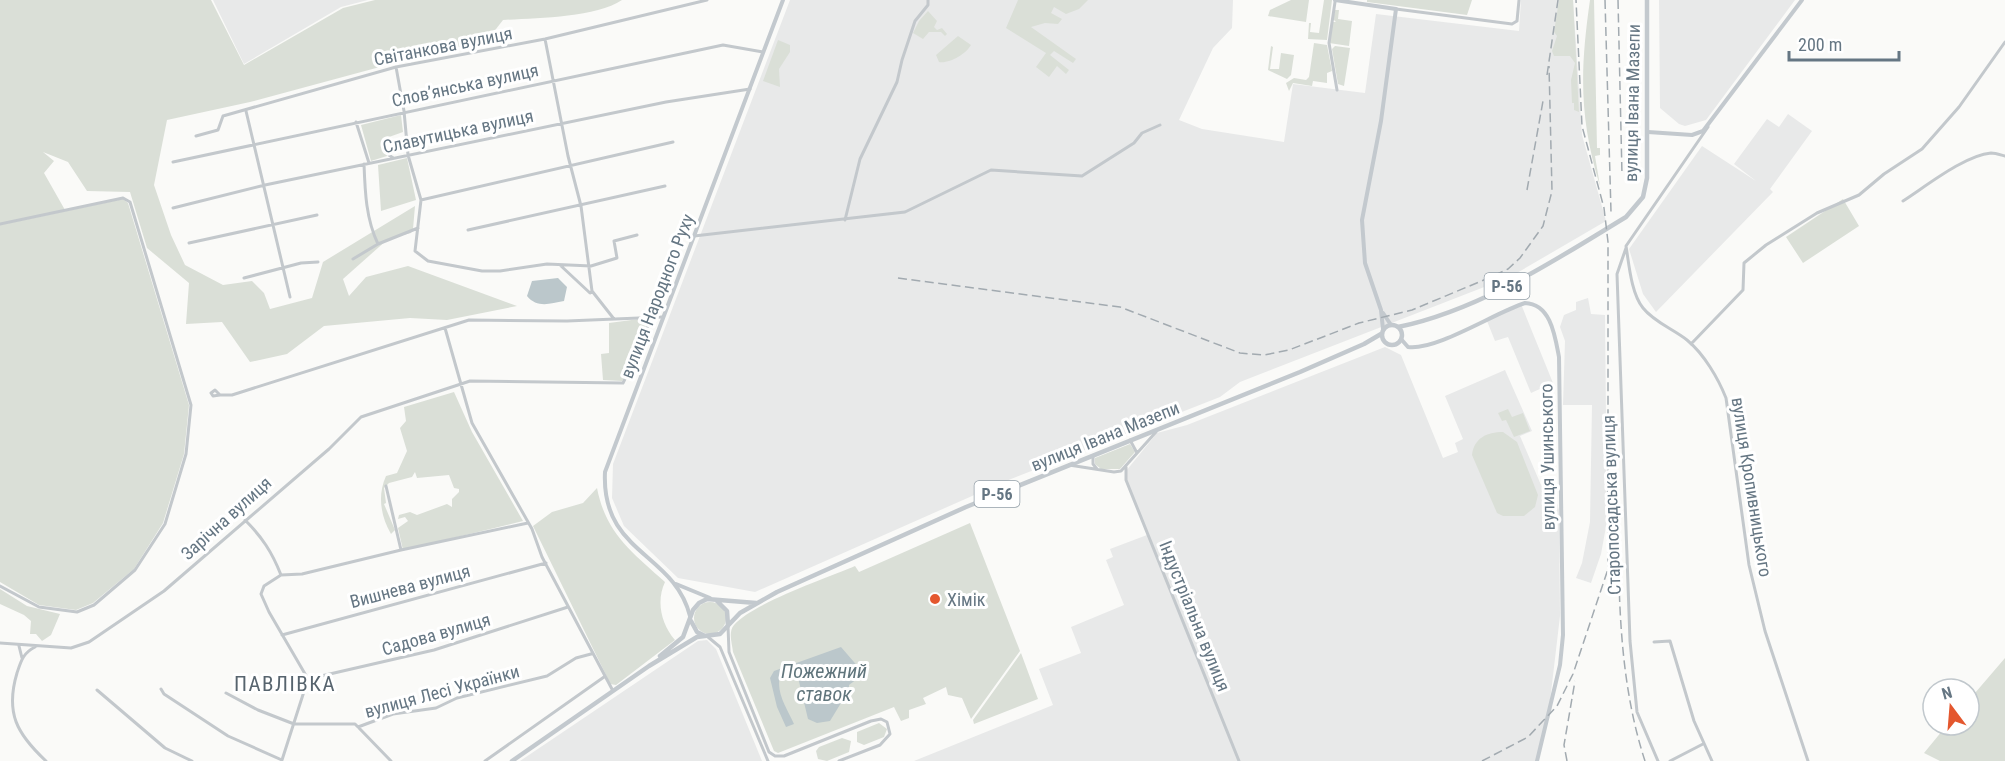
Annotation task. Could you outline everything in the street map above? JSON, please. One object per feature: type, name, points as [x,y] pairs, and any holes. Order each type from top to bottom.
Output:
[{"type":"main road","name":"вулиця Івана Мазепи","points":[[1368,343],[1391,325],[1398,327],[1416,323],[1509,285],[1626,217],[1638,206],[1646,186],[1647,0]]},
{"type":"main road","name":"вулиця Івана Мазепи","points":[[728,626],[756,603],[966,507],[1368,343],[1383,341],[1392,345],[1416,323]]},
{"type":"main road","points":[[1398,327],[1401,337]]},
{"type":"main road","points":[[1382,331],[1383,341]]},
{"type":"main road","name":"вулиця Івана Мазепи","points":[[714,600],[756,603]]},
{"type":"main road","points":[[714,600],[726,608],[728,626]]},
{"type":"main road","name":"Р-56","points":[[649,666],[683,637],[696,605],[703,601],[714,600]]},
{"type":"main road","points":[[691,619],[697,632],[708,637]]},
{"type":"main road","name":"Р-56","points":[[512,761],[649,666],[690,641],[720,634],[728,626]]},
{"type":"street","name":"Світанкова вулиця","points":[[196,136],[218,130],[223,116],[396,67],[545,39],[708,0]]},
{"type":"street","name":"вулиця Народного Руху","points":[[691,619],[686,602],[675,584],[619,531],[610,514],[604,484],[608,462],[783,0]]},
{"type":"street","points":[[845,221],[860,159],[897,82],[915,21],[928,5],[928,0]]},
{"type":"street","points":[[1337,90],[1329,43],[1335,1],[1512,24],[1517,21],[1518,0]]},
{"type":"street","points":[[1648,132],[1697,134],[1708,127],[1802,0]]},
{"type":"street","points":[[1391,325],[1381,310],[1365,263],[1362,220],[1381,121],[1396,9]]},
{"type":"street","points":[[545,39],[570,166],[581,206],[591,266],[592,291]]},
{"type":"street","points":[[1692,344],[1743,290],[1744,263],[1766,245],[1816,213],[1859,195],[1884,174],[1922,149],[1959,107],[2005,42]]},
{"type":"street","name":"Словʼянська вулиця","points":[[172,162],[723,45],[763,52]]},
{"type":"street","points":[[396,67],[404,111],[405,141],[421,200],[415,251],[428,261],[482,271],[559,264],[591,266],[617,258],[614,241],[637,235]]},
{"type":"street","name":"Славутицька вулиця","points":[[173,208],[265,185],[561,123],[677,100],[750,89]]},
{"type":"street","points":[[246,111],[290,297]]},
{"type":"street","points":[[356,122],[369,163]]},
{"type":"street","points":[[694,236],[845,221],[905,212],[991,170],[1082,176],[1134,143],[1143,133],[1160,125]]},
{"type":"street","name":"Старопосадська вулиця","points":[[1658,761],[1637,712],[1630,641],[1617,274],[1626,246],[1708,127]]},
{"type":"street","points":[[394,158],[389,155],[389,143],[397,140],[405,141]]},
{"type":"street","points":[[421,200],[673,142]]},
{"type":"street","points":[[1903,201],[1982,155],[1993,152],[2005,156]]},
{"type":"street","points":[[364,164],[365,200],[371,216],[370,227],[378,244]]},
{"type":"street","points":[[468,230],[665,186]]},
{"type":"street","points":[[0,224],[123,198],[130,202],[191,405],[186,454],[165,525],[135,570],[94,604],[76,612],[39,607],[0,586]]},
{"type":"street","points":[[189,243],[317,215]]},
{"type":"street","points":[[353,259],[378,244],[418,228]]},
{"type":"street","name":"вулиця Кропивницького","points":[[1626,246],[1636,296],[1643,308],[1692,344],[1716,377],[1726,398],[1749,565],[1766,631],[1808,761]]},
{"type":"street","points":[[244,278],[283,267],[318,262]]},
{"type":"street","points":[[559,264],[590,292],[592,291],[615,320]]},
{"type":"street","name":"вулиця Ушинського","points":[[1401,337],[1408,347],[1415,348],[1456,334],[1525,303],[1536,304],[1543,311],[1554,333],[1559,357],[1564,612],[1560,665],[1537,761]]},
{"type":"street","points":[[1381,310],[1382,331]]},
{"type":"street","points":[[220,395],[232,395],[469,320],[615,320],[663,317]]},
{"type":"street","points":[[461,383],[599,381],[616,384],[626,380],[650,318]]},
{"type":"street","points":[[445,328],[472,423],[528,523],[591,654],[613,691]]},
{"type":"street","name":"Зарічна вулиця","points":[[0,644],[71,648],[89,642],[164,591],[328,449],[361,417],[461,383]]},
{"type":"street","points":[[1114,472],[1126,467],[1159,429]]},
{"type":"street","points":[[1131,440],[1137,453]]},
{"type":"street","points":[[1094,455],[1093,464],[1100,470]]},
{"type":"street","points":[[1068,465],[1114,472],[1126,480]]},
{"type":"street","name":"Індустріальна вулиця","points":[[1126,467],[1126,480],[1239,761]]},
{"type":"street","points":[[386,486],[401,550]]},
{"type":"street","points":[[245,520],[262,536],[273,552],[281,575]]},
{"type":"street","points":[[161,689],[164,694],[228,736],[282,761],[308,679],[261,594],[264,586],[281,575],[302,574],[528,523]]},
{"type":"street","name":"Вишнева вулиця","points":[[282,635],[546,563]]},
{"type":"street","name":"вулиця Народного Руху","points":[[675,584],[714,600]]},
{"type":"street","name":"Садова вулиця","points":[[308,679],[434,650],[568,607]]},
{"type":"street","points":[[728,626],[729,652],[769,752],[778,759],[871,721],[881,719],[887,722],[890,734],[885,741],[839,761]]},
{"type":"street","points":[[708,637],[720,647],[768,761]]},
{"type":"street","points":[[1654,642],[1670,641],[1703,744],[1712,761]]},
{"type":"street","points":[[19,646],[21,660]]},
{"type":"street","points":[[35,646],[27,651],[21,660],[14,684],[12,710],[18,728],[45,761]]},
{"type":"street","name":"вулиця Лесі Українки","points":[[294,724],[355,724],[358,727],[393,714],[435,708],[457,698],[547,676],[576,658],[591,654]]},
{"type":"street","points":[[485,761],[604,676]]},
{"type":"street","points":[[97,690],[165,748],[192,761]]},
{"type":"street","points":[[226,693],[238,701],[294,724]]},
{"type":"street","points":[[358,727],[391,761]]},
{"type":"street","points":[[1670,761],[1703,744]]},
{"type":"shaded area","points":[[0,0],[211,0],[244,65],[343,8],[375,0],[622,0],[610,6],[581,14],[503,20],[486,42],[439,51],[250,102],[167,120],[154,185],[171,235],[185,265],[223,285],[252,281],[264,293],[270,309],[312,298],[323,262],[415,206],[411,233],[388,239],[343,279],[349,296],[366,277],[408,266],[517,306],[447,320],[410,318],[324,326],[287,354],[250,362],[222,322],[186,324],[189,283],[147,248],[130,192],[87,191],[68,162],[43,152],[54,161],[44,173],[65,210],[0,224]]},
{"type":"shaded area","points":[[213,0],[368,0],[341,7],[244,64]]},
{"type":"shaded area","points":[[790,0],[1233,0],[1232,28],[1213,48],[1179,120],[1202,129],[1284,142],[1293,84],[1365,93],[1376,14],[1519,31],[1521,0],[1573,0],[1582,135],[1606,221],[1510,277],[1240,382],[1220,397],[1006,481],[755,592],[678,578],[624,526],[612,498],[613,464]]},
{"type":"shaded area","points":[[1018,0],[1088,0],[1079,9],[1066,14],[1054,7],[1051,13],[1062,19],[1058,24],[1045,23],[1031,27],[1076,59],[1073,63],[1054,51],[1050,55],[1069,70],[1066,74],[1057,66],[1049,77],[1036,67],[1046,53],[1006,28]]},
{"type":"shaded area","points":[[1291,0],[1309,0],[1306,22],[1268,16],[1270,10]]},
{"type":"shaded area","points":[[1324,0],[1332,0],[1327,40],[1308,39],[1309,23],[1311,23],[1310,32],[1319,33]]},
{"type":"shaded area","points":[[1367,0],[1472,0],[1467,15],[1367,2]]},
{"type":"shaded area","points":[[1559,0],[1573,0],[1579,112],[1574,110],[1574,103],[1572,103],[1571,80],[1575,63],[1570,56],[1554,56],[1552,51],[1557,36],[1554,32]]},
{"type":"shaded area","points":[[1590,0],[1594,0],[1597,148],[1600,148],[1600,155],[1595,156],[1600,186],[1588,138],[1583,94],[1584,49]]},
{"type":"shaded area","points":[[1659,0],[1795,0],[1706,120],[1685,126],[1679,124],[1660,108]]},
{"type":"shaded area","points":[[1335,10],[1339,10],[1338,19],[1352,21],[1349,46],[1329,43],[1332,22],[1336,22],[1333,19]]},
{"type":"shaded area","points":[[928,11],[937,21],[934,27],[937,30],[942,28],[947,34],[945,36],[941,32],[929,32],[923,39],[913,33],[919,21]]},
{"type":"shaded area","points":[[958,36],[971,45],[969,48],[952,60],[939,62],[936,55]]},
{"type":"shaded area","points":[[778,40],[790,45],[790,52],[779,69],[780,87],[763,81]]},
{"type":"shaded area","points":[[1314,43],[1327,45],[1332,71],[1327,73],[1327,83],[1313,81],[1312,86],[1293,83],[1289,91],[1286,83],[1294,78],[1306,80],[1309,77]]},
{"type":"shaded area","points":[[1271,46],[1273,47],[1270,69],[1279,69],[1281,53],[1294,55],[1291,75],[1287,79],[1268,70]]},
{"type":"shaded area","points":[[1335,46],[1350,48],[1344,86],[1338,84],[1332,49]]},
{"type":"shaded area","points":[[1788,114],[1812,131],[1770,189],[1773,192],[1656,312],[1643,294],[1629,249],[1702,146],[1756,181],[1734,164],[1767,119],[1779,127]]},
{"type":"shaded area","points":[[401,115],[403,132],[389,137],[384,142],[387,156],[371,161],[361,125]]},
{"type":"shaded area","points":[[407,158],[416,200],[381,211],[378,165]]},
{"type":"shaded area","points":[[123,199],[128,203],[189,405],[184,454],[163,523],[134,569],[93,603],[76,610],[39,605],[0,582],[0,225]]},
{"type":"shaded area","points":[[1843,199],[1859,226],[1803,263],[1786,237]]},
{"type":"shaded area","points":[[1588,298],[1591,314],[1605,315],[1607,521],[1601,554],[1591,583],[1576,578],[1582,563],[1590,522],[1592,405],[1563,405],[1565,341],[1560,327],[1564,315],[1576,310],[1576,302]]},
{"type":"shaded area","points":[[1521,304],[1553,383],[1531,393],[1508,337],[1495,341],[1487,321]]},
{"type":"shaded area","points":[[648,320],[625,378],[622,381],[603,380],[601,354],[609,353],[609,323]]},
{"type":"shaded area","points":[[1385,347],[1401,355],[1443,458],[1458,452],[1455,443],[1463,439],[1445,396],[1505,370],[1532,431],[1520,436],[1544,492],[1553,491],[1559,510],[1560,616],[1548,718],[1537,761],[914,761],[1053,705],[1039,669],[1081,653],[1071,627],[1124,605],[1106,560],[1113,557],[1110,549],[1147,535],[1126,480],[1126,471],[1157,433],[1187,425]]},
{"type":"shaded area","points":[[454,392],[472,432],[523,521],[403,550],[398,528],[408,521],[405,517],[398,519],[399,515],[410,512],[417,515],[447,504],[452,507],[452,499],[459,492],[459,489],[454,488],[449,475],[417,478],[415,472],[412,477],[389,483],[384,488],[386,503],[384,504],[395,530],[391,534],[385,521],[381,499],[386,476],[397,473],[407,451],[400,428],[406,421],[404,407]]},
{"type":"shaded area","points":[[1508,409],[1512,417],[1523,413],[1530,431],[1514,437],[1506,420],[1502,421],[1498,413]]},
{"type":"shaded area","points":[[1503,432],[1517,442],[1538,495],[1535,507],[1524,516],[1503,516],[1497,513],[1472,455],[1475,444],[1482,437]]},
{"type":"shaded area","points":[[1130,444],[1135,452],[1120,469],[1101,469],[1095,464],[1095,458]]},
{"type":"shaded area","points":[[597,488],[601,504],[614,530],[631,551],[665,582],[662,589],[661,612],[666,627],[675,640],[616,685],[610,684],[533,526],[552,512],[583,503]]},
{"type":"shaded area","points":[[970,523],[1020,651],[971,719],[962,698],[948,695],[946,687],[923,698],[926,704],[909,710],[909,718],[901,721],[894,707],[778,753],[774,751],[733,652],[731,634],[734,625],[757,608],[791,592],[855,566],[859,572]]},
{"type":"shaded area","points":[[0,589],[27,606],[60,614],[51,635],[42,641],[36,634],[30,634],[31,621],[24,615],[0,604]]},
{"type":"shaded area","points":[[710,602],[722,606],[726,618],[722,630],[710,634],[698,630],[694,618],[698,606]]},
{"type":"shaded area","points":[[707,640],[716,649],[762,761],[520,761],[698,641]]},
{"type":"shaded area","points":[[1021,653],[1038,699],[974,724],[973,720]]},
{"type":"shaded area","points":[[2005,658],[2005,761],[1940,761],[1924,753],[1937,737],[1981,737],[1981,686]]},
{"type":"shaded area","points":[[879,723],[887,729],[884,737],[864,745],[857,742],[857,732]]},
{"type":"shaded area","points":[[842,738],[851,741],[849,752],[827,761],[818,759],[816,751],[819,747]]},
{"type":"water","points":[[558,278],[567,287],[564,301],[539,304],[527,296],[532,281]]},
{"type":"water","name":"Пожежний ставок","points":[[841,647],[860,669],[857,679],[849,685],[849,700],[841,703],[830,721],[817,723],[808,719],[796,669],[782,672],[780,692],[794,724],[786,727],[777,707],[770,678],[774,671]]},
{"type":"railway","points":[[1547,75],[1558,0]]},
{"type":"railway","points":[[1482,761],[1528,737],[1557,706],[1573,674],[1608,569],[1608,242],[1604,208],[1582,126],[1576,0]]},
{"type":"railway","points":[[1605,0],[1611,212]]},
{"type":"railway","points":[[1618,0],[1622,175]]},
{"type":"railway","points":[[898,278],[1120,307],[1240,353],[1264,355],[1289,350],[1359,323],[1412,310],[1508,269],[1520,258],[1543,226],[1552,191],[1549,66]]},
{"type":"railway","points":[[1527,190],[1543,101]]},
{"type":"railway","points":[[1617,458],[1620,611],[1623,649],[1635,724],[1645,761]]},
{"type":"railway","points":[[1567,761],[1564,745],[1575,681]]},
{"type":"place","name":"Хімік","points":[[935,599]]},
{"type":"district","name":"ПАВЛІВКА","points":[[285,684]]}]
